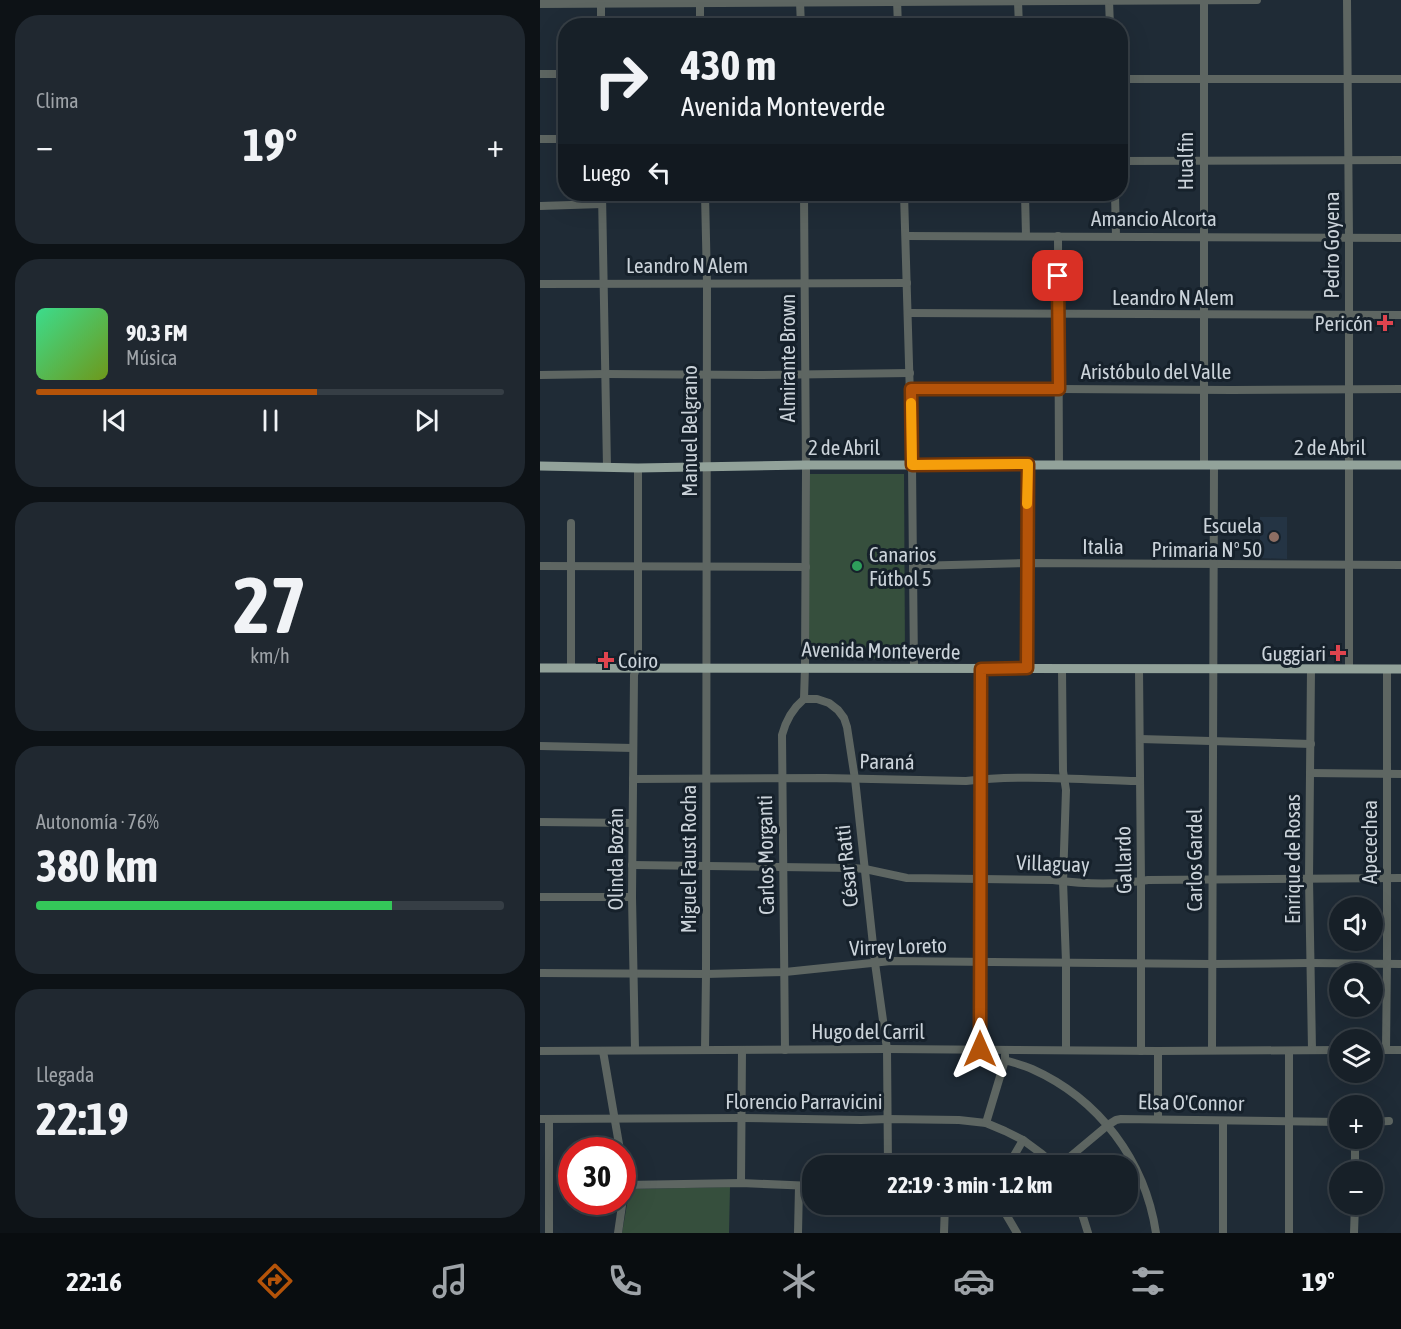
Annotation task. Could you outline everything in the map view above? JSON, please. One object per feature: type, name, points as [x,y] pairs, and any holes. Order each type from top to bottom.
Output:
[{"type":"main road","name":"2 de Abril","points":[[540,466],[638,468],[1028,464],[1401,465]]},
{"type":"main road","name":"Avenida Monteverde","points":[[540,668],[1401,669]]},
{"type":"street","name":"Hualfin","points":[[1204,0],[1204,465]]},
{"type":"street","points":[[540,4],[1257,0]]},
{"type":"street","name":"Pedro Goyena","points":[[1347,0],[1350,669]]},
{"type":"street","points":[[897,1],[898,18]]},
{"type":"street","points":[[1109,1],[1110,18]]},
{"type":"street","points":[[802,18],[804,2]]},
{"type":"street","points":[[1018,2],[1019,18]]},
{"type":"street","points":[[700,3],[700,18]]},
{"type":"street","points":[[601,4],[601,18]]},
{"type":"street","points":[[540,74],[558,74]]},
{"type":"street","points":[[1128,79],[1401,80]]},
{"type":"street","points":[[540,140],[558,139]]},
{"type":"street","points":[[1128,161],[1401,160]]},
{"type":"street","name":"Manuel Belgrano","points":[[705,201],[706,668]]},
{"type":"street","name":"Almirante Brown","points":[[804,201],[805,668]]},
{"type":"street","points":[[904,201],[911,389],[914,668]]},
{"type":"street","points":[[1024,201],[1026,236]]},
{"type":"street","points":[[1115,201],[1116,236]]},
{"type":"street","points":[[540,206],[602,204],[607,467]]},
{"type":"street","name":"Amancio Alcorta","points":[[906,236],[1401,238]]},
{"type":"street","points":[[1058,236],[1059,464]]},
{"type":"street","name":"Leandro N Alem","points":[[540,284],[907,283]]},
{"type":"street","name":"Leandro N Alem","points":[[908,313],[1401,315]]},
{"type":"street","points":[[540,375],[910,373]]},
{"type":"street","name":"Aristóbulo del Valle","points":[[911,389],[1401,389]]},
{"type":"street","points":[[1027,668],[1028,464]]},
{"type":"street","points":[[1214,465],[1214,669]]},
{"type":"street","name":"Olinda Bozán","points":[[635,1049],[632,823],[634,675],[638,661],[638,468]]},
{"type":"street","points":[[571,668],[572,523]]},
{"type":"street","name":"Italia","points":[[913,566],[1027,563],[1401,565]]},
{"type":"street","points":[[540,566],[806,567]]},
{"type":"street","name":"Miguel Faust Rocha","points":[[705,1050],[706,668]]},
{"type":"street","points":[[804,699],[805,668]]},
{"type":"street","points":[[980,1049],[981,669]]},
{"type":"street","points":[[1062,669],[1065,790],[1062,881],[1066,962],[1066,1050]]},
{"type":"street","name":"Gallardo","points":[[1139,669],[1141,1050]]},
{"type":"street","name":"Carlos Gardel","points":[[1212,1050],[1214,669]]},
{"type":"street","name":"Enrique de Rosas","points":[[1311,669],[1312,1050]]},
{"type":"street","name":"Apecechea","points":[[1386,1050],[1387,670]]},
{"type":"street","name":"César Ratti","points":[[804,699],[817,699],[829,704],[838,710],[848,727],[887,1049],[888,1155]]},
{"type":"street","name":"Carlos Morganti","points":[[785,1050],[782,735],[790,714],[804,699]]},
{"type":"street","points":[[1140,739],[1311,744]]},
{"type":"street","points":[[540,746],[633,748]]},
{"type":"street","points":[[1310,773],[1401,774]]},
{"type":"street","name":"Paraná","points":[[633,779],[966,781],[1056,778],[1140,781]]},
{"type":"street","points":[[540,822],[632,823]]},
{"type":"street","name":"Villaguay","points":[[632,865],[865,869],[907,878],[1053,879],[1071,882],[1401,878]]},
{"type":"street","points":[[540,897],[632,897]]},
{"type":"street","name":"Virrey Loreto","points":[[540,973],[785,972],[891,961],[1401,964]]},
{"type":"street","name":"Hugo del Carril","points":[[540,1051],[635,1049],[1329,1050]]},
{"type":"street","points":[[741,1183],[742,1050]]},
{"type":"street","points":[[986,1123],[1006,1050]]},
{"type":"street","points":[[1386,1050],[1401,1050]]},
{"type":"street","points":[[603,1051],[617,1137]]},
{"type":"street","points":[[1158,1051],[1158,1119]]},
{"type":"street","points":[[1289,1051],[1289,1233]]},
{"type":"street","points":[[1005,1060],[1029,1068],[1069,1090],[1108,1125],[1125,1148],[1142,1183],[1156,1233]]},
{"type":"street","points":[[544,1119],[549,1233]]},
{"type":"street","name":"Florencio Parravicini","points":[[544,1119],[959,1120],[986,1123],[1023,1140],[1043,1155]]},
{"type":"street","name":"Elsa O'Connor","points":[[1071,1155],[1108,1125],[1121,1119],[1329,1122]]},
{"type":"street","points":[[1223,1121],[1223,1233]]},
{"type":"street","points":[[1383,1121],[1389,1121]]},
{"type":"street","points":[[1014,1155],[1023,1140]]},
{"type":"street","points":[[636,1185],[741,1183],[799,1186],[798,1233]]},
{"type":"street","points":[[618,1233],[621,1215]]},
{"type":"street","points":[[944,1233],[945,1215]]},
{"type":"street","points":[[1006,1215],[1017,1233]]},
{"type":"street","points":[[1082,1215],[1088,1233]]},
{"type":"street","points":[[1354,1215],[1354,1233]]},
{"type":"shaded area","name":"Escuela Primaria Nº 50","points":[[1260,517],[1287,517],[1287,559],[1260,558]]},
{"type":"green space","name":"Canarios Fútbol 5","points":[[810,474],[904,474],[905,659],[808,658]]},
{"type":"green space","points":[[730,1187],[729,1233],[622,1233],[625,1215],[636,1215],[636,1189]]},
{"type":"slow traffic","points":[[911,403],[912,465],[1028,464],[1027,504]]},
{"type":"place","name":"Pericón","points":[[1385,323]]},
{"type":"place","name":"Escuela Primaria Nº 50","points":[[1274,537]]},
{"type":"place","name":"Canarios Fútbol 5","points":[[857,566]]},
{"type":"place","name":"Guggiari","points":[[1338,653]]},
{"type":"place","name":"Coiro","points":[[606,660]]},
{"type":"route","points":[[980,1049],[981,669],[1027,668],[1028,464],[912,465],[911,389],[1059,389],[1058,276]]}]
